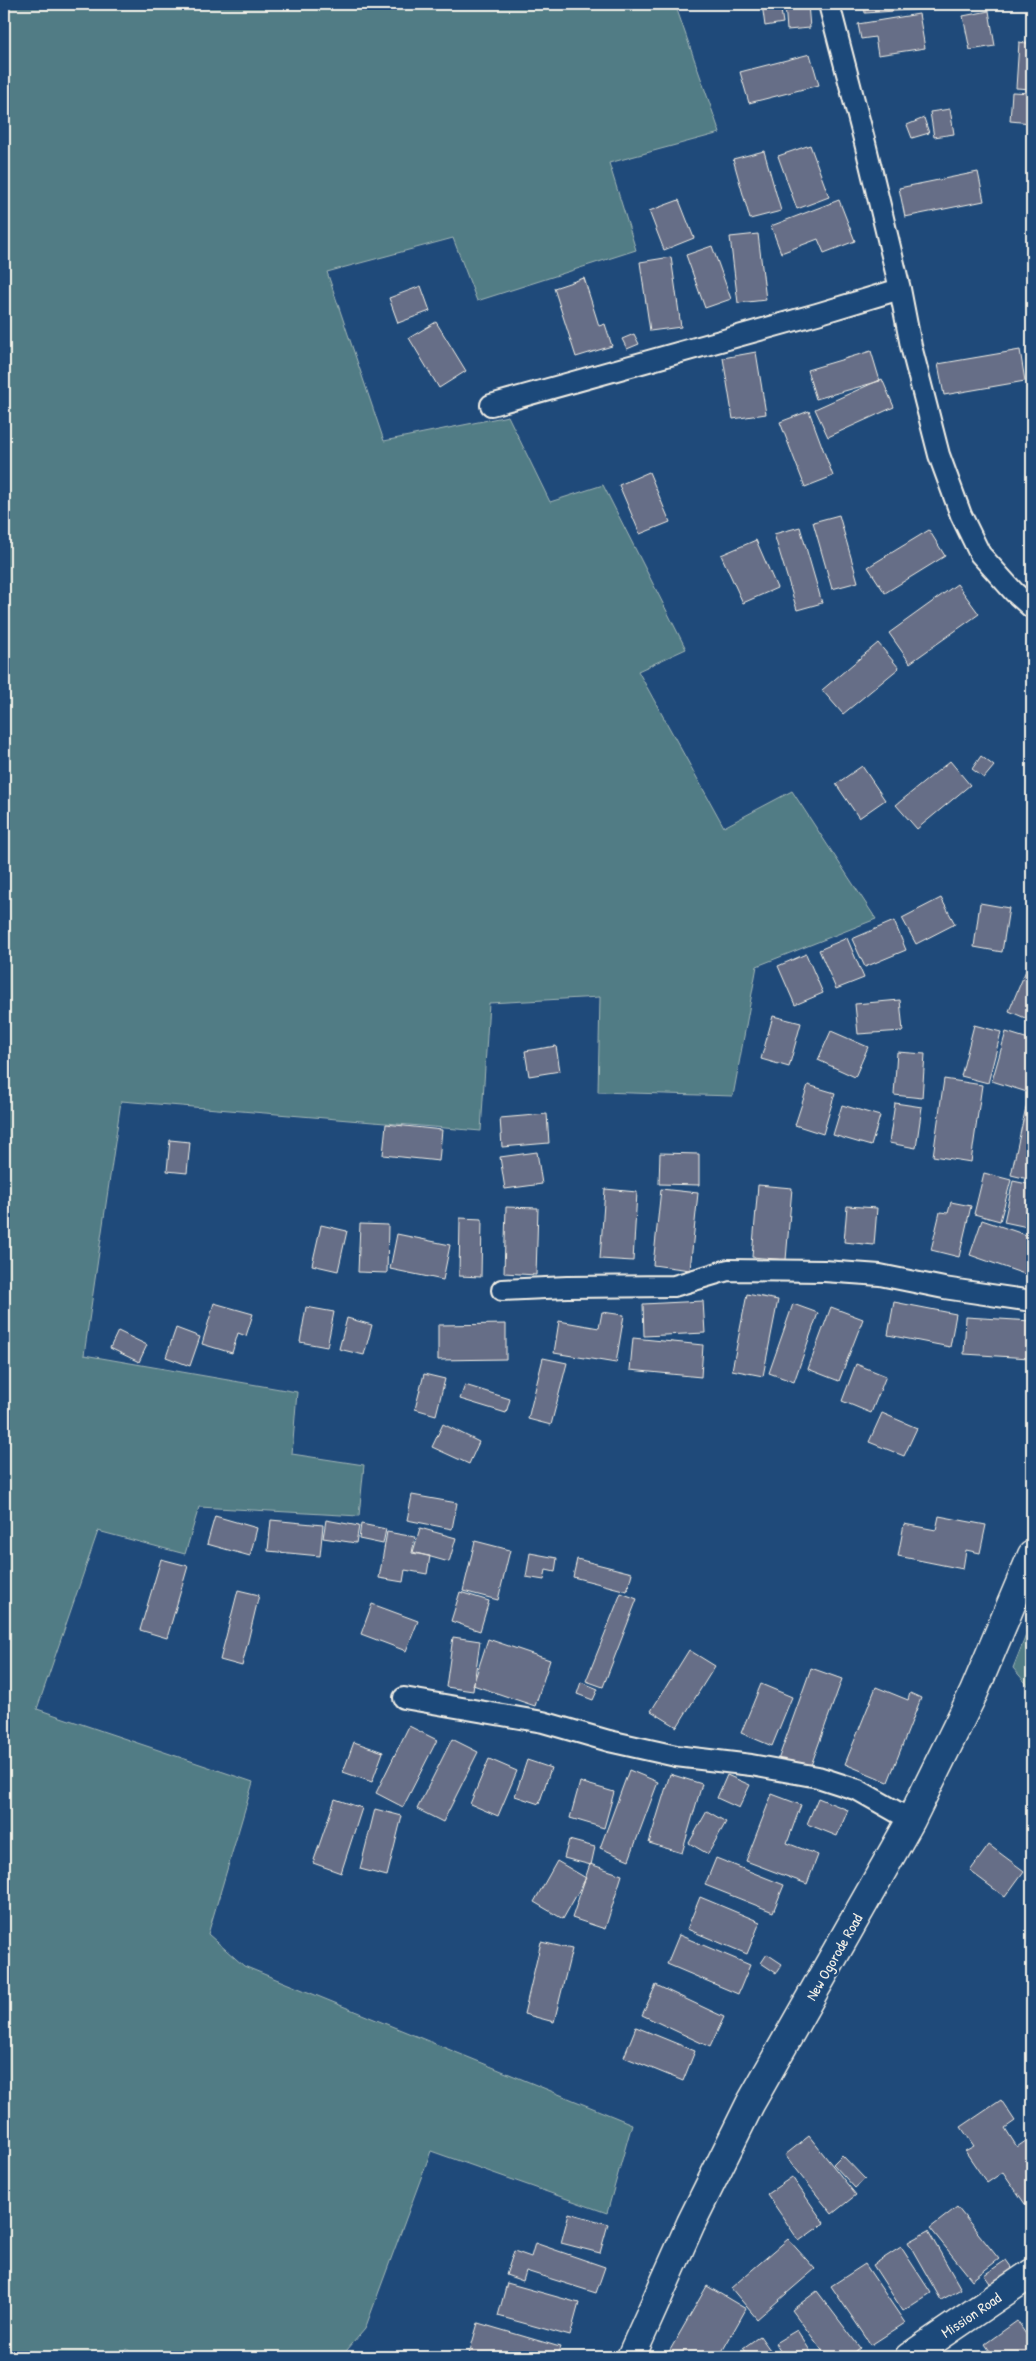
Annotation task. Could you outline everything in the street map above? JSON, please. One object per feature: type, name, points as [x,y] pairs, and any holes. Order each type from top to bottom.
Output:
[{"type":"street","points":[[829,4],[939,455],[961,516],[980,554],[1014,592],[1032,608]]},
{"type":"street","points":[[491,405],[808,317],[900,289]]},
{"type":"street","points":[[502,1290],[674,1286],[728,1270],[824,1271],[880,1275],[944,1288],[1032,1301]]},
{"type":"street","name":"New Ogorode Road","points":[[631,2357],[691,2223],[750,2104],[911,1820],[974,1692],[1032,1555]]},
{"type":"street","points":[[404,1698],[543,1722],[609,1741],[676,1756],[751,1765],[818,1777],[858,1790],[911,1820]]},
{"type":"street","name":"Mission Road","points":[[909,2357],[1032,2273]]},
{"type":"green space","points":[[4,4],[675,4],[720,133],[609,163],[636,250],[477,301],[453,238],[327,272],[384,441],[508,416],[550,502],[603,485],[686,649],[638,671],[724,827],[792,791],[876,919],[757,966],[733,1096],[598,1092],[600,997],[489,1003],[481,1131],[121,1101],[84,1355],[297,1392],[292,1454],[364,1465],[359,1516],[199,1507],[185,1554],[98,1531],[37,1709],[253,1782],[208,1934],[244,1966],[632,2124],[607,2213],[431,2151],[365,2329],[341,2357],[138,2357],[127,2349],[119,2357],[4,2357]]},
{"type":"green space","points":[[1032,1620],[1032,1690],[1013,1668]]},
{"type":"building","points":[[762,4],[780,4],[783,23],[765,26]]},
{"type":"building","points":[[785,4],[808,4],[810,28],[787,30]]},
{"type":"building","points":[[864,4],[924,4],[925,9],[865,13]]},
{"type":"building","points":[[989,11],[995,46],[970,50],[963,16]]},
{"type":"building","points":[[919,14],[925,48],[878,55],[875,37],[861,39],[858,24]]},
{"type":"building","points":[[1019,42],[1032,44],[1032,89],[1016,88]]},
{"type":"building","points":[[810,54],[819,85],[749,103],[740,72]]},
{"type":"building","points":[[1012,92],[1032,93],[1031,123],[1010,121]]},
{"type":"building","points":[[950,109],[954,134],[934,137],[930,112]]},
{"type":"building","points":[[924,118],[929,133],[912,138],[907,125]]},
{"type":"building","points":[[810,145],[829,197],[797,209],[778,156]]},
{"type":"building","points":[[764,151],[781,211],[750,219],[733,159]]},
{"type":"building","points":[[978,172],[984,201],[905,217],[899,188]]},
{"type":"building","points":[[679,200],[694,238],[664,250],[649,211]]},
{"type":"building","points":[[839,200],[855,241],[824,253],[818,239],[781,253],[771,226]]},
{"type":"building","points":[[758,234],[766,300],[738,303],[730,237]]},
{"type":"building","points":[[712,246],[731,299],[705,308],[686,255]]},
{"type":"building","points":[[671,257],[681,327],[650,331],[640,262]]},
{"type":"building","points":[[584,278],[599,326],[605,324],[612,346],[576,357],[554,288]]},
{"type":"building","points":[[421,286],[430,311],[398,323],[389,298]]},
{"type":"building","points":[[436,322],[466,371],[439,388],[409,338]]},
{"type":"building","points":[[634,334],[639,344],[627,349],[622,339]]},
{"type":"building","points":[[1020,350],[1025,381],[944,395],[938,364]]},
{"type":"building","points":[[871,351],[880,381],[816,399],[807,370]]},
{"type":"building","points":[[756,352],[766,414],[733,419],[723,358]]},
{"type":"building","points":[[882,379],[894,407],[828,437],[815,409]]},
{"type":"building","points":[[809,411],[833,476],[805,487],[780,422]]},
{"type":"building","points":[[649,472],[670,522],[640,534],[619,485]]},
{"type":"building","points":[[839,515],[858,582],[832,589],[813,522]]},
{"type":"building","points":[[800,527],[822,603],[797,610],[774,534]]},
{"type":"building","points":[[929,530],[945,556],[885,593],[868,567]]},
{"type":"building","points":[[756,540],[777,588],[743,603],[721,555]]},
{"type":"building","points":[[957,584],[979,614],[910,663],[889,633]]},
{"type":"building","points":[[878,643],[899,668],[843,714],[822,690]]},
{"type":"building","points":[[981,756],[994,766],[984,778],[972,769]]},
{"type":"building","points":[[950,761],[970,785],[917,829],[896,805]]},
{"type":"building","points":[[862,766],[885,800],[859,818],[836,784]]},
{"type":"building","points":[[941,898],[955,924],[916,944],[902,918]]},
{"type":"building","points":[[980,903],[1009,908],[1002,952],[974,947]]},
{"type":"building","points":[[894,921],[906,950],[865,967],[852,939]]},
{"type":"building","points":[[847,938],[864,978],[836,989],[819,950]]},
{"type":"building","points":[[806,954],[823,993],[795,1005],[778,966]]},
{"type":"building","points":[[1027,968],[1032,971],[1032,1021],[1009,1011]]},
{"type":"building","points":[[900,1000],[903,1031],[858,1034],[855,1004]]},
{"type":"building","points":[[773,1016],[801,1023],[789,1067],[761,1059]]},
{"type":"building","points":[[974,1025],[1001,1032],[988,1083],[961,1076]]},
{"type":"building","points":[[831,1031],[868,1047],[855,1077],[818,1060]]},
{"type":"building","points":[[1006,1032],[1032,1040],[1032,1072],[1027,1092],[992,1081]]},
{"type":"building","points":[[556,1046],[560,1071],[529,1076],[525,1051]]},
{"type":"building","points":[[897,1052],[925,1054],[922,1098],[894,1095]]},
{"type":"building","points":[[944,1079],[982,1085],[971,1162],[933,1156]]},
{"type":"building","points":[[1032,1080],[1032,1180],[1011,1175]]},
{"type":"building","points":[[808,1085],[835,1093],[823,1134],[795,1125]]},
{"type":"building","points":[[895,1103],[922,1107],[916,1148],[889,1143]]},
{"type":"building","points":[[842,1105],[880,1116],[871,1146],[833,1135]]},
{"type":"building","points":[[547,1114],[549,1143],[502,1147],[500,1118]]},
{"type":"building","points":[[386,1124],[442,1130],[439,1161],[383,1155]]},
{"type":"building","points":[[170,1140],[190,1142],[187,1173],[167,1171]]},
{"type":"building","points":[[537,1152],[542,1184],[505,1189],[500,1157]]},
{"type":"building","points":[[660,1153],[699,1154],[699,1185],[659,1184]]},
{"type":"building","points":[[984,1173],[1011,1180],[1000,1221],[974,1214]]},
{"type":"building","points":[[1013,1181],[1032,1185],[1032,1228],[1004,1222]]},
{"type":"building","points":[[758,1185],[792,1188],[786,1260],[752,1257]]},
{"type":"building","points":[[605,1189],[637,1192],[633,1261],[600,1259]]},
{"type":"building","points":[[661,1189],[698,1193],[690,1270],[653,1265]]},
{"type":"building","points":[[951,1202],[971,1206],[959,1257],[931,1250],[940,1212],[948,1213]]},
{"type":"building","points":[[847,1206],[877,1208],[874,1245],[844,1242]]},
{"type":"building","points":[[506,1207],[538,1208],[536,1275],[504,1273]]},
{"type":"building","points":[[460,1218],[482,1219],[481,1277],[459,1276]]},
{"type":"building","points":[[982,1220],[1032,1237],[1032,1268],[1030,1276],[970,1255]]},
{"type":"building","points":[[360,1224],[388,1225],[387,1273],[358,1272]]},
{"type":"building","points":[[321,1225],[347,1231],[338,1271],[312,1265]]},
{"type":"building","points":[[397,1234],[450,1245],[443,1280],[390,1269]]},
{"type":"building","points":[[747,1294],[778,1300],[763,1376],[732,1370]]},
{"type":"building","points":[[703,1301],[705,1333],[644,1336],[643,1304]]},
{"type":"building","points":[[894,1302],[956,1314],[950,1347],[888,1335]]},
{"type":"building","points":[[214,1303],[253,1314],[246,1336],[238,1333],[232,1353],[202,1344]]},
{"type":"building","points":[[793,1304],[818,1313],[794,1382],[769,1373]]},
{"type":"building","points":[[306,1307],[334,1312],[327,1347],[300,1342]]},
{"type":"building","points":[[831,1307],[863,1319],[839,1381],[808,1369]]},
{"type":"building","points":[[602,1312],[624,1315],[616,1363],[554,1353],[559,1321],[599,1328]]},
{"type":"building","points":[[966,1317],[1032,1321],[1030,1358],[964,1354]]},
{"type":"building","points":[[347,1318],[372,1325],[364,1355],[339,1349]]},
{"type":"building","points":[[506,1324],[506,1359],[438,1360],[438,1325]]},
{"type":"building","points":[[176,1328],[200,1337],[190,1366],[166,1357]]},
{"type":"building","points":[[118,1331],[147,1345],[139,1362],[110,1348]]},
{"type":"building","points":[[633,1338],[703,1345],[701,1377],[630,1370]]},
{"type":"building","points":[[543,1358],[567,1363],[551,1425],[528,1419]]},
{"type":"building","points":[[856,1364],[886,1376],[871,1413],[842,1401]]},
{"type":"building","points":[[424,1374],[445,1379],[436,1415],[415,1409]]},
{"type":"building","points":[[465,1385],[510,1399],[506,1413],[460,1399]]},
{"type":"building","points":[[882,1413],[917,1428],[904,1456],[869,1442]]},
{"type":"building","points":[[443,1424],[479,1442],[469,1464],[432,1447]]},
{"type":"building","points":[[412,1495],[457,1503],[452,1529],[407,1520]]},
{"type":"building","points":[[215,1516],[257,1528],[250,1556],[207,1544]]},
{"type":"building","points":[[939,1516],[986,1525],[980,1553],[966,1550],[963,1569],[898,1556],[904,1524],[936,1530]]},
{"type":"building","points":[[271,1520],[323,1525],[320,1556],[268,1551]]},
{"type":"building","points":[[326,1520],[359,1526],[356,1543],[323,1538]]},
{"type":"building","points":[[361,1524],[386,1529],[383,1544],[359,1539]]},
{"type":"building","points":[[420,1528],[456,1538],[449,1562],[413,1552]]},
{"type":"building","points":[[387,1532],[415,1537],[412,1553],[430,1556],[427,1574],[405,1570],[403,1582],[379,1578]]},
{"type":"building","points":[[475,1541],[510,1550],[498,1600],[463,1591]]},
{"type":"building","points":[[530,1553],[557,1558],[555,1572],[546,1570],[544,1580],[526,1577]]},
{"type":"building","points":[[161,1559],[188,1566],[167,1638],[140,1630]]},
{"type":"building","points":[[577,1559],[632,1573],[627,1591],[573,1577]]},
{"type":"building","points":[[238,1590],[259,1595],[242,1666],[220,1660]]},
{"type":"building","points":[[460,1592],[489,1601],[480,1631],[451,1621]]},
{"type":"building","points":[[621,1593],[637,1599],[603,1687],[586,1681]]},
{"type":"building","points":[[372,1604],[418,1621],[406,1651],[361,1634]]},
{"type":"building","points":[[453,1637],[480,1641],[473,1691],[446,1687]]},
{"type":"building","points":[[488,1639],[550,1660],[535,1706],[473,1685]]},
{"type":"building","points":[[689,1650],[715,1666],[677,1727],[651,1711]]},
{"type":"building","points":[[811,1668],[842,1679],[809,1771],[778,1760]]},
{"type":"building","points":[[581,1682],[598,1689],[593,1700],[577,1694]]},
{"type":"building","points":[[761,1684],[792,1697],[772,1746],[741,1733]]},
{"type":"building","points":[[876,1687],[908,1700],[910,1693],[921,1698],[888,1782],[845,1764]]},
{"type":"building","points":[[409,1726],[437,1740],[403,1807],[376,1793]]},
{"type":"building","points":[[452,1739],[478,1752],[443,1822],[417,1809]]},
{"type":"building","points":[[354,1742],[383,1752],[372,1782],[343,1772]]},
{"type":"building","points":[[489,1759],[517,1771],[498,1816],[470,1804]]},
{"type":"building","points":[[527,1760],[551,1768],[539,1804],[515,1796]]},
{"type":"building","points":[[629,1770],[658,1782],[629,1860],[600,1848]]},
{"type":"building","points":[[670,1774],[702,1784],[682,1853],[649,1843]]},
{"type":"building","points":[[727,1775],[750,1785],[739,1808],[717,1798]]},
{"type":"building","points":[[580,1782],[614,1792],[604,1828],[570,1818]]},
{"type":"building","points":[[772,1794],[801,1805],[787,1843],[818,1855],[807,1884],[746,1861]]},
{"type":"building","points":[[818,1798],[848,1810],[837,1836],[807,1824]]},
{"type":"building","points":[[335,1799],[362,1808],[341,1873],[313,1863]]},
{"type":"building","points":[[375,1809],[402,1816],[387,1876],[360,1869]]},
{"type":"building","points":[[707,1811],[726,1822],[708,1854],[689,1843]]},
{"type":"building","points":[[569,1840],[595,1847],[591,1865],[564,1858]]},
{"type":"building","points":[[989,1845],[1024,1871],[1005,1897],[970,1871]]},
{"type":"building","points":[[716,1858],[784,1885],[773,1912],[705,1885]]},
{"type":"building","points":[[557,1861],[586,1878],[563,1919],[534,1902]]},
{"type":"building","points":[[590,1864],[622,1875],[605,1929],[572,1918]]},
{"type":"building","points":[[700,1897],[760,1922],[747,1954],[687,1929]]},
{"type":"building","points":[[679,1935],[750,1965],[738,1994],[667,1964]]},
{"type":"building","points":[[541,1942],[572,1949],[554,2022],[524,2014]]},
{"type":"building","points":[[767,1954],[782,1964],[776,1973],[761,1963]]},
{"type":"building","points":[[656,1985],[724,2017],[710,2047],[642,2015]]},
{"type":"building","points":[[636,2027],[695,2051],[683,2081],[624,2057]]},
{"type":"building","points":[[1001,2100],[1015,2121],[1005,2128],[1017,2147],[1030,2138],[1032,2141],[1032,2199],[1025,2204],[1003,2172],[987,2183],[965,2151],[974,2146],[961,2127]]},
{"type":"building","points":[[809,2136],[856,2195],[832,2214],[785,2155]]},
{"type":"building","points":[[842,2155],[865,2179],[855,2188],[833,2164]]},
{"type":"building","points":[[792,2177],[824,2223],[799,2241],[767,2194]]},
{"type":"building","points":[[957,2207],[999,2259],[972,2280],[930,2228]]},
{"type":"building","points":[[569,2213],[608,2224],[600,2253],[561,2243]]},
{"type":"building","points":[[928,2231],[961,2289],[941,2300],[908,2242]]},
{"type":"building","points":[[788,2239],[815,2269],[757,2319],[731,2288]]},
{"type":"building","points":[[535,2243],[605,2267],[596,2293],[526,2271],[523,2281],[506,2275],[514,2251],[531,2257]]},
{"type":"building","points":[[901,2247],[931,2293],[903,2311],[873,2265]]},
{"type":"building","points":[[1006,2260],[1017,2275],[995,2290],[984,2275]]},
{"type":"building","points":[[865,2264],[905,2323],[871,2345],[831,2286]]},
{"type":"building","points":[[507,2283],[579,2303],[570,2336],[498,2316]]},
{"type":"building","points":[[707,2286],[746,2309],[719,2357],[666,2357]]},
{"type":"building","points":[[817,2291],[860,2348],[848,2357],[827,2357],[792,2310]]},
{"type":"building","points":[[1032,2318],[1032,2329],[1026,2324]]},
{"type":"building","points":[[1017,2321],[1032,2343],[1032,2357],[994,2357],[985,2344]]},
{"type":"building","points":[[478,2323],[560,2347],[556,2357],[478,2357],[469,2354]]},
{"type":"building","points":[[797,2330],[814,2357],[784,2357],[775,2343]]},
{"type":"building","points":[[760,2336],[775,2357],[750,2357],[743,2348]]}]
